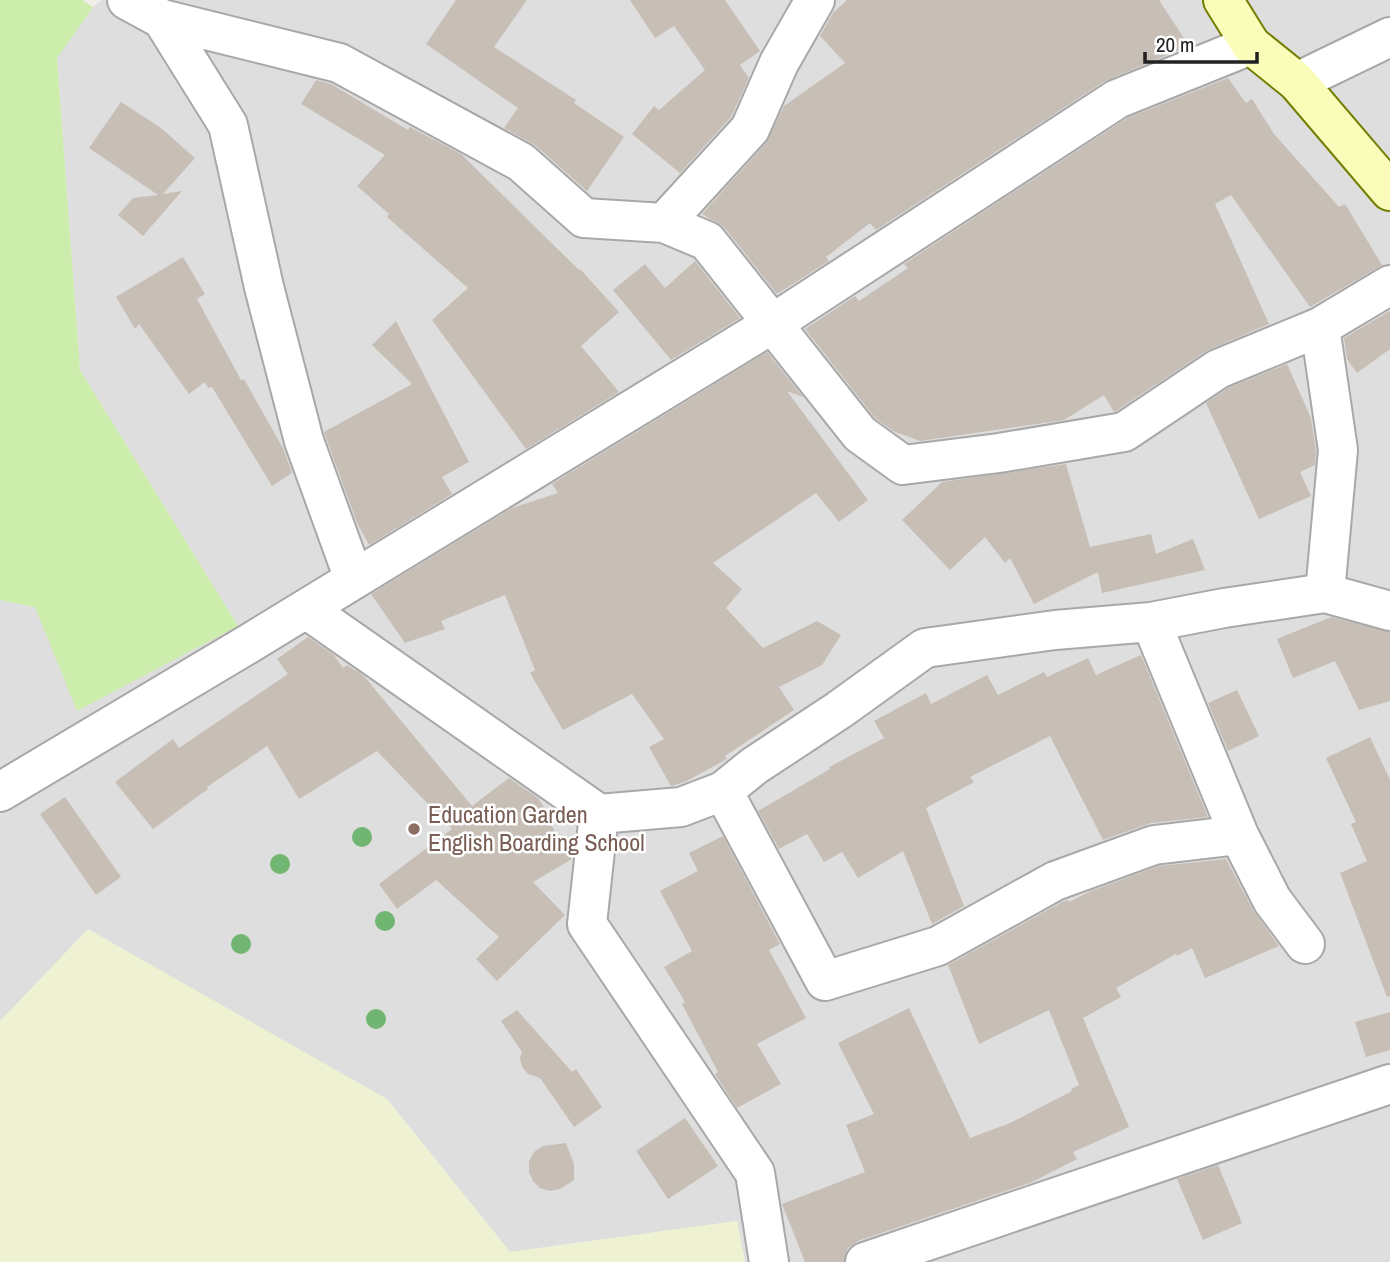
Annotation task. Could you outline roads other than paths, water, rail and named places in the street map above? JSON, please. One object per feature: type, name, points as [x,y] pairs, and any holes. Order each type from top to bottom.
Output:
[{"type":"main road","points":[[1223,0],[1251,45],[1297,82],[1390,191]]},
{"type":"street","points":[[127,0],[162,19],[339,63],[521,162],[584,218],[664,223],[707,242],[860,434],[903,465],[999,453],[1124,432],[1219,369],[1321,327],[1390,285]]},
{"type":"street","points":[[664,223],[750,129],[779,63],[815,0]]},
{"type":"street","points":[[162,19],[228,125],[264,287],[304,441],[354,579]]},
{"type":"street","points":[[1297,82],[1390,37]]},
{"type":"street","points":[[0,792],[306,609],[772,324],[1116,99],[1251,45]]},
{"type":"street","points":[[1321,327],[1338,450],[1325,593]]},
{"type":"street","points":[[306,609],[599,814],[681,807],[723,791],[754,766],[839,710],[925,648],[1055,630],[1151,622],[1325,593],[1390,611]]},
{"type":"street","points":[[1151,622],[1239,835],[1272,900],[1305,944]]},
{"type":"street","points":[[723,791],[825,981],[938,946],[1055,881],[1154,845],[1239,835]]},
{"type":"street","points":[[599,814],[587,924],[755,1173],[769,1262]]},
{"type":"street","points":[[865,1262],[1390,1084]]},
{"type":"place","name":"Education Garden English Boarding School","points":[[414,829]]}]
